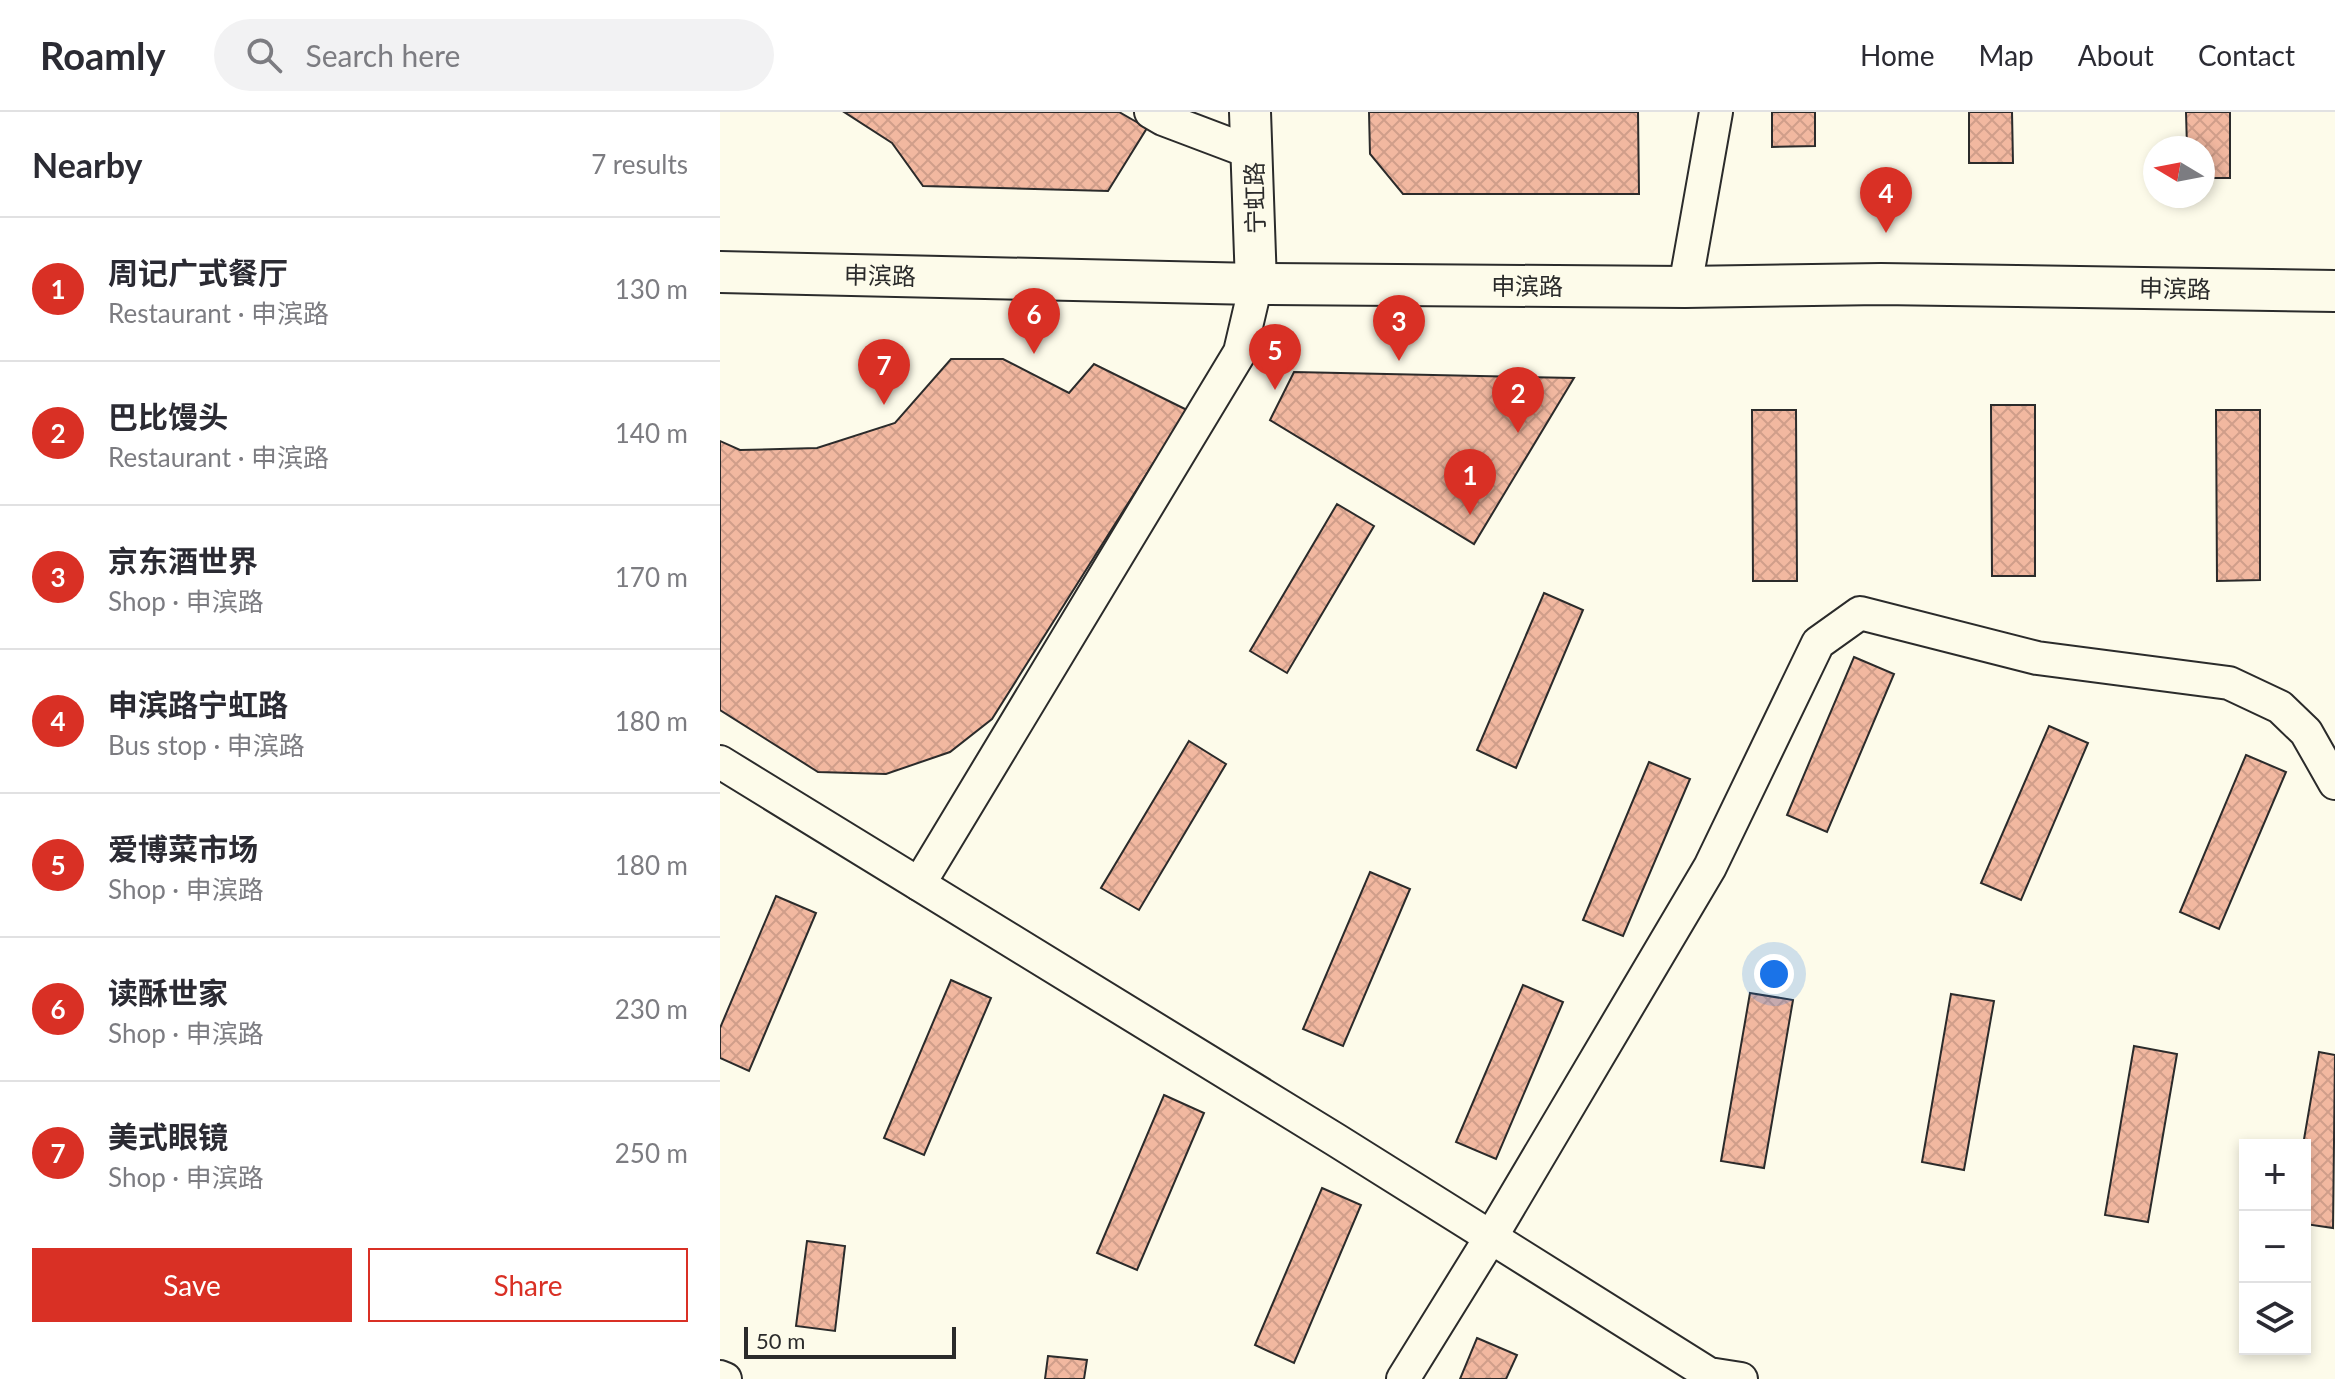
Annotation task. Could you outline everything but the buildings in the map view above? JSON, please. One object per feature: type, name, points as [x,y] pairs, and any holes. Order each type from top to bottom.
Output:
[{"type":"main road","name":"宁虹路","points":[[1250,112],[1256,284]]},
{"type":"main road","name":"申滨路","points":[[720,272],[1256,284],[1685,287],[1881,284],[2335,291]]},
{"type":"street","points":[[1151,112],[1253,153]]},
{"type":"street","points":[[1685,287],[1716,112]]},
{"type":"street","points":[[919,884],[1240,352],[1256,284]]},
{"type":"street","points":[[1403,1379],[1491,1237],[1710,867],[1818,643],[1860,613],[2037,658],[2229,683],[2280,707],[2306,732],[2335,783]]},
{"type":"street","points":[[720,762],[1709,1374],[1741,1379]]},
{"type":"place","name":"申滨路宁虹路","points":[[1886,233]]},
{"type":"place","name":"读酥世家","points":[[1034,354]]},
{"type":"place","name":"京东酒世界","points":[[1399,361]]},
{"type":"place","name":"爱博菜市场","points":[[1275,390]]},
{"type":"place","name":"美式眼镜","points":[[884,405]]},
{"type":"place","name":"巴比馒头","points":[[1518,433]]},
{"type":"place","name":"周记广式餐厅","points":[[1470,515]]}]
